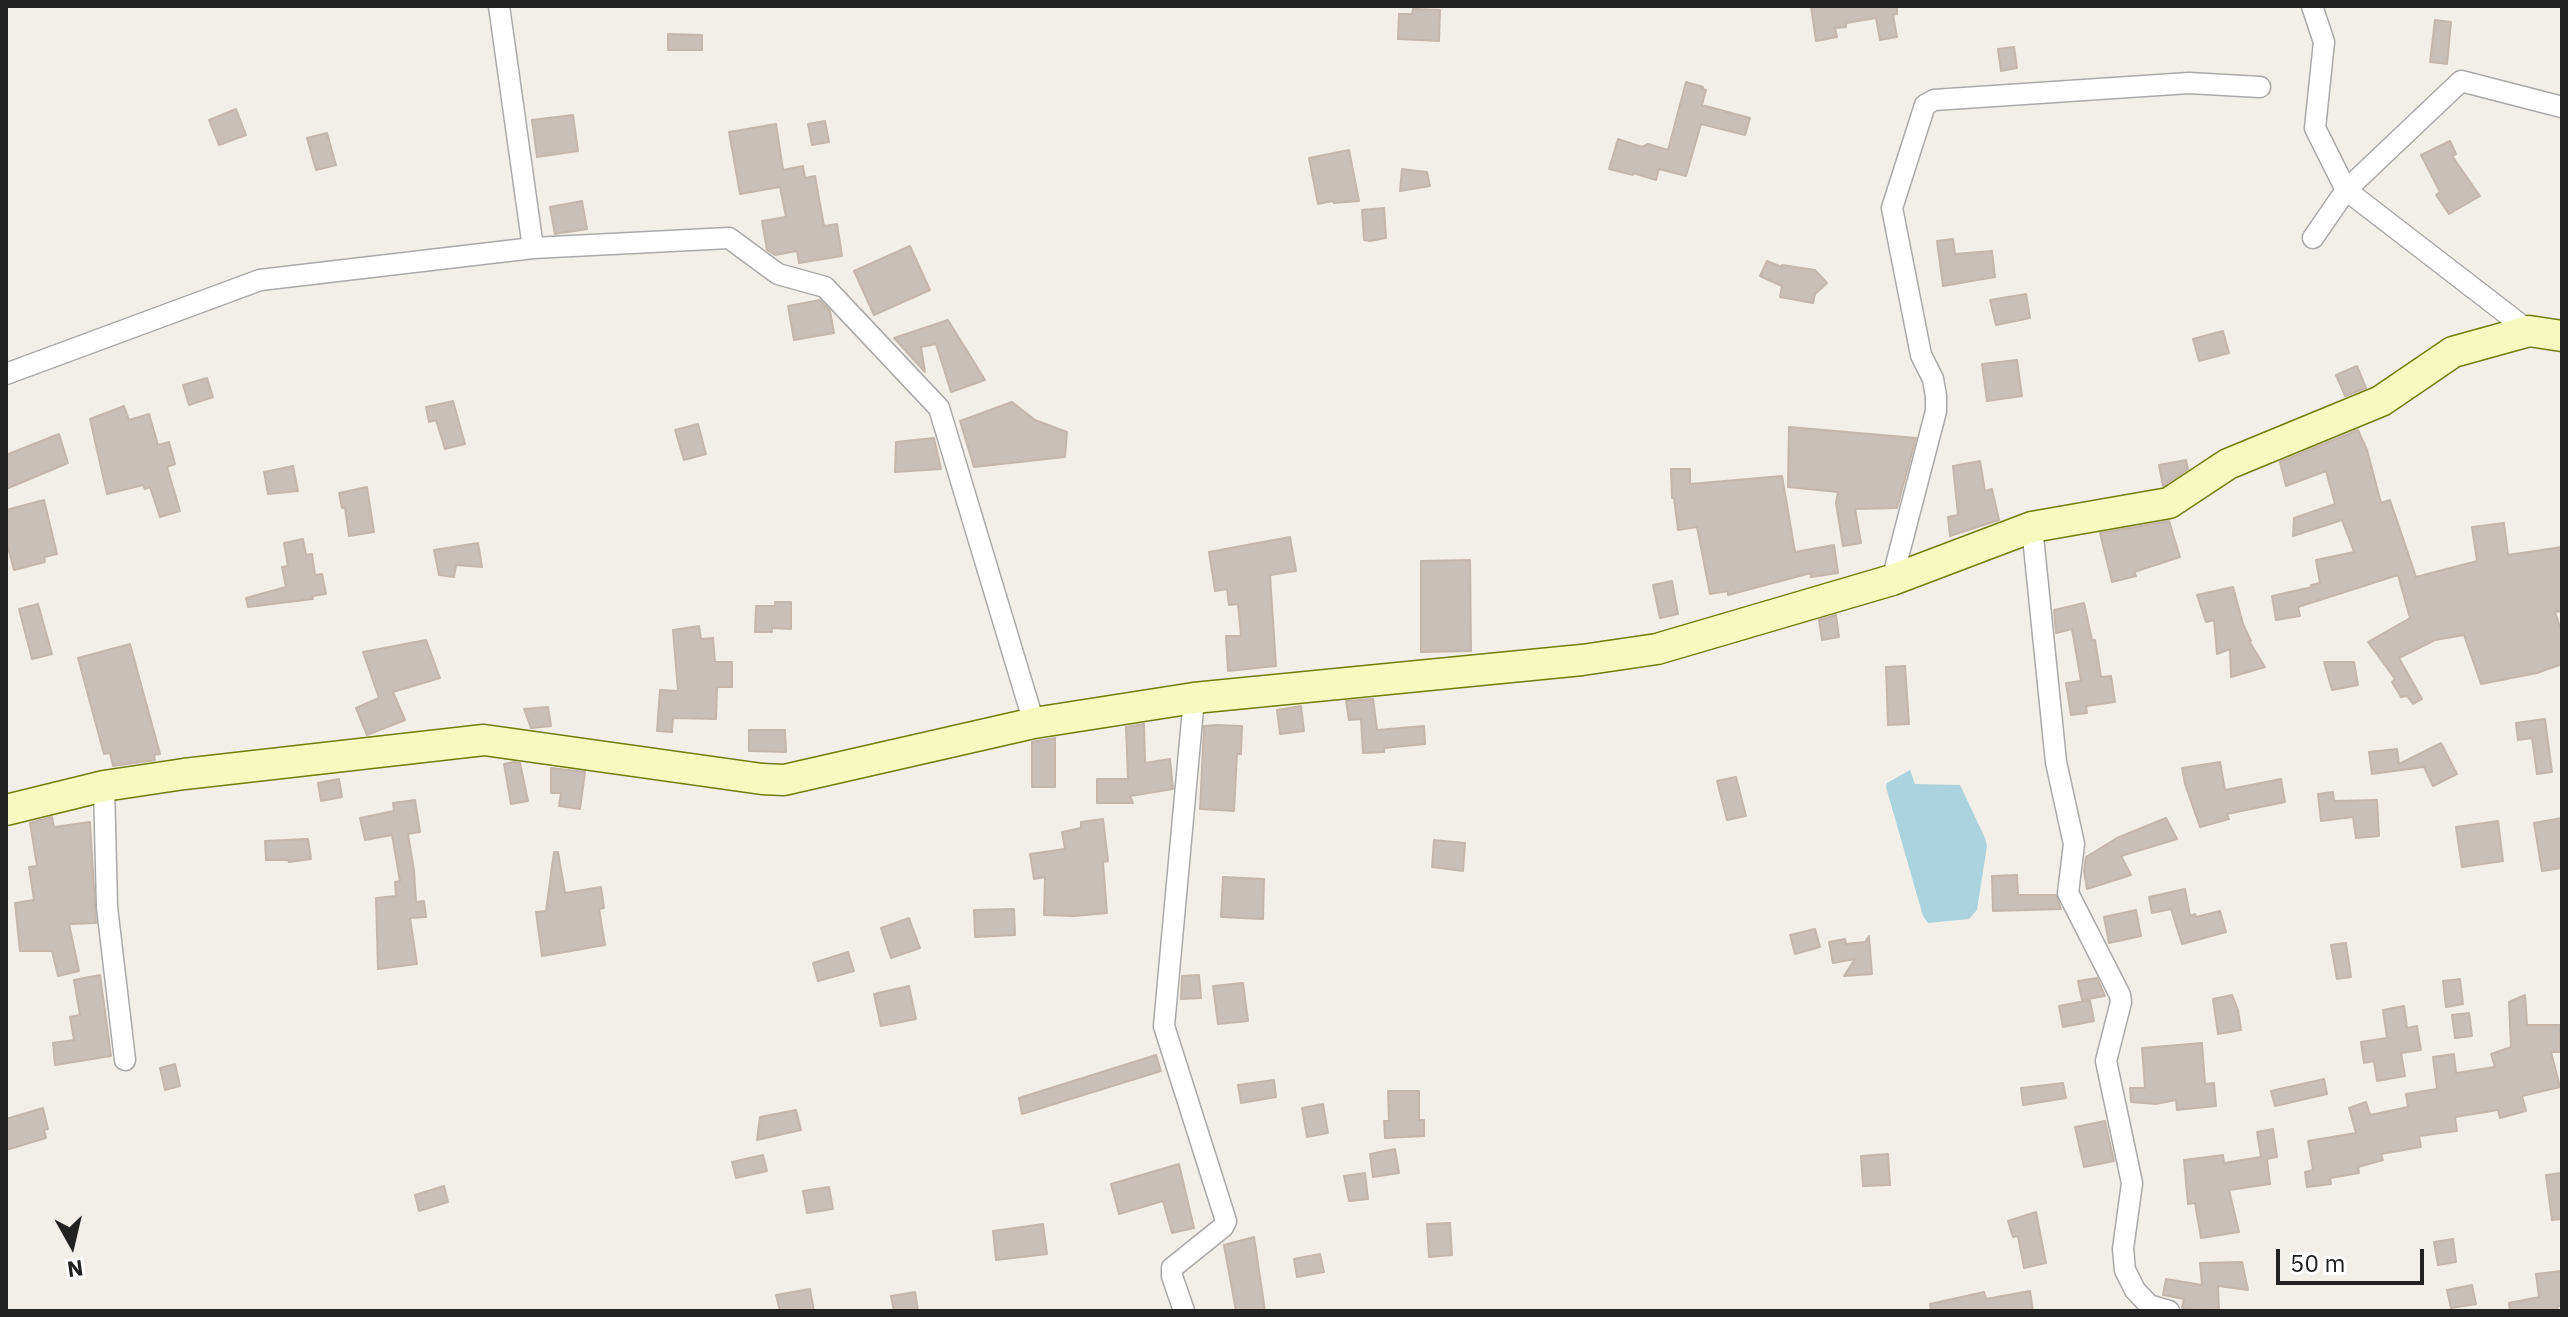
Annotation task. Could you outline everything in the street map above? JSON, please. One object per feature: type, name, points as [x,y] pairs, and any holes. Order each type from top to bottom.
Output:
[{"type":"street","points":[[499,6],[533,248]]},
{"type":"street","points":[[2312,6],[2324,42],[2315,128],[2346,190],[2529,331]]},
{"type":"street","points":[[2313,238],[2346,190],[2461,81],[2562,107]]},
{"type":"street","points":[[1892,580],[1936,411],[1933,379],[1921,355],[1892,208],[1925,105],[1934,100],[2189,83],[2260,87]]},
{"type":"street","points":[[6,374],[260,280],[533,248],[729,238],[778,274],[825,287],[942,413],[1034,723]]},
{"type":"street","points":[[6,810],[104,786],[184,774],[484,740],[784,780],[1034,723],[1194,698],[1582,660],[1657,649],[1892,580],[2032,527],[2169,503],[2228,464],[2381,401],[2453,352],[2529,331],[2562,336]]},
{"type":"street","points":[[2032,527],[2056,762],[2074,844],[2068,893],[2121,1002],[2106,1061],[2132,1183],[2123,1249],[2125,1270],[2135,1290],[2149,1305],[2169,1311]]},
{"type":"street","points":[[1184,1311],[1172,1268],[1223,1227],[1226,1221],[1164,1026],[1194,698]]},
{"type":"street","points":[[104,786],[107,907],[125,1060]]},
{"type":"water","points":[[1910,770],[1915,784],[1960,785],[1985,838],[1987,846],[1977,910],[1969,919],[1928,923],[1923,916],[1886,787],[1887,783]]},
{"type":"building","points":[[1811,6],[1897,6],[1897,14],[1893,15],[1897,37],[1880,40],[1876,18],[1846,23],[1846,27],[1835,28],[1837,37],[1816,41]]},
{"type":"building","points":[[1413,9],[1440,10],[1439,41],[1398,39],[1399,14],[1412,14]]},
{"type":"building","points":[[2435,20],[2451,22],[2447,64],[2430,62]]},
{"type":"building","points":[[668,34],[702,35],[702,50],[668,50]]},
{"type":"building","points":[[2014,47],[2017,68],[2001,71],[1998,49]]},
{"type":"building","points":[[1686,82],[1706,90],[1702,105],[1750,118],[1745,135],[1701,124],[1686,176],[1659,169],[1656,180],[1609,169],[1618,139],[1642,147],[1648,144],[1668,150]]},
{"type":"building","points":[[236,109],[246,135],[219,145],[209,120]]},
{"type":"building","points":[[573,115],[578,151],[537,157],[532,120]]},
{"type":"building","points":[[825,121],[829,142],[812,145],[808,124]]},
{"type":"building","points":[[776,124],[783,170],[803,166],[805,178],[815,176],[824,226],[837,224],[842,256],[799,263],[797,251],[775,255],[767,250],[762,221],[786,217],[780,187],[740,194],[729,132]]},
{"type":"building","points":[[327,133],[336,165],[316,170],[307,138]]},
{"type":"building","points":[[2450,141],[2456,154],[2452,156],[2480,196],[2449,214],[2436,195],[2440,192],[2421,155]]},
{"type":"building","points":[[1349,150],[1359,201],[1318,204],[1309,158]]},
{"type":"building","points":[[1402,169],[1427,172],[1430,186],[1400,191]]},
{"type":"building","points":[[582,201],[587,229],[555,234],[550,207]]},
{"type":"building","points":[[1384,208],[1386,238],[1364,240],[1362,210]]},
{"type":"building","points":[[1953,239],[1955,254],[1992,251],[1995,277],[1943,286],[1937,241]]},
{"type":"building","points":[[910,246],[930,290],[874,315],[854,271]]},
{"type":"building","points":[[1767,261],[1782,267],[1815,270],[1827,283],[1815,294],[1813,303],[1780,297],[1782,286],[1760,276]]},
{"type":"building","points":[[2026,294],[2030,318],[1996,325],[1990,300]]},
{"type":"building","points":[[820,300],[830,311],[834,333],[794,340],[788,306]]},
{"type":"building","points":[[948,320],[985,380],[951,392],[936,344],[921,347],[925,372],[894,338]]},
{"type":"building","points":[[2223,331],[2229,353],[2199,361],[2193,339]]},
{"type":"building","points":[[2017,360],[2022,396],[1987,401],[1982,364]]},
{"type":"building","points":[[2357,366],[2366,388],[2345,396],[2336,375]]},
{"type":"building","points":[[207,378],[213,397],[189,405],[183,385]]},
{"type":"building","points":[[453,401],[465,444],[445,449],[436,420],[429,422],[426,407]]},
{"type":"building","points":[[1012,402],[1035,420],[1067,432],[1065,457],[974,467],[960,421]]},
{"type":"building","points":[[124,406],[129,420],[149,414],[158,445],[169,442],[175,464],[167,467],[180,511],[160,517],[150,487],[145,489],[143,485],[107,494],[90,419]]},
{"type":"building","points":[[698,424],[706,454],[684,460],[675,430]]},
{"type":"building","points":[[1789,427],[1916,438],[1897,508],[1855,509],[1861,543],[1843,546],[1836,503],[1838,492],[1788,487]]},
{"type":"building","points":[[2358,430],[2367,450],[2381,503],[2390,500],[2416,577],[2477,561],[2472,527],[2504,523],[2508,555],[2562,547],[2562,611],[2555,612],[2562,633],[2562,664],[2537,673],[2481,684],[2464,635],[2435,640],[2399,658],[2422,699],[2413,704],[2407,696],[2401,697],[2392,682],[2395,679],[2368,642],[2410,618],[2398,575],[2298,607],[2300,616],[2276,620],[2272,596],[2320,583],[2316,560],[2354,552],[2342,520],[2293,536],[2294,518],[2335,504],[2326,471],[2286,486],[2280,462]]},
{"type":"building","points":[[59,434],[68,463],[6,489],[6,455]]},
{"type":"building","points":[[934,438],[941,469],[895,472],[896,442]]},
{"type":"building","points":[[2186,460],[2188,469],[2163,486],[2159,465]]},
{"type":"building","points":[[1980,461],[1985,491],[1992,489],[1999,520],[1950,536],[1948,517],[1958,515],[1953,466]]},
{"type":"building","points":[[293,466],[298,491],[268,494],[264,472]]},
{"type":"building","points":[[1671,469],[1690,469],[1690,484],[1782,476],[1795,552],[1834,545],[1838,573],[1811,577],[1811,573],[1728,595],[1728,591],[1710,594],[1697,527],[1678,530]]},
{"type":"building","points":[[367,487],[374,532],[349,536],[345,508],[342,508],[339,493]]},
{"type":"building","points":[[44,500],[57,554],[44,557],[45,562],[14,570],[6,540],[6,510]]},
{"type":"building","points":[[2169,521],[2180,557],[2134,572],[2136,576],[2112,582],[2100,533]]},
{"type":"building","points":[[1290,537],[1296,571],[1270,575],[1276,666],[1228,671],[1226,636],[1241,636],[1238,604],[1229,605],[1227,589],[1215,591],[1209,552]]},
{"type":"building","points":[[303,539],[306,555],[312,554],[315,575],[322,574],[326,594],[312,596],[313,599],[248,607],[246,598],[286,587],[282,567],[288,566],[284,543]]},
{"type":"building","points":[[478,543],[482,567],[456,565],[454,577],[439,575],[434,550]]},
{"type":"building","points":[[1470,560],[1471,651],[1421,652],[1421,561]]},
{"type":"building","points":[[1672,581],[1678,614],[1660,618],[1653,585]]},
{"type":"building","points":[[2233,587],[2249,641],[2265,667],[2231,677],[2230,649],[2217,654],[2214,620],[2206,622],[2197,595]]},
{"type":"building","points":[[775,602],[791,602],[791,629],[772,628],[772,632],[755,632],[756,606],[775,606]]},
{"type":"building","points":[[2084,603],[2092,640],[2095,640],[2101,677],[2111,676],[2115,702],[2086,706],[2087,713],[2071,715],[2066,683],[2081,681],[2072,629],[2056,633],[2054,610]]},
{"type":"building","points":[[38,604],[52,654],[32,659],[19,609]]},
{"type":"building","points":[[1836,615],[1839,637],[1822,640],[1819,620]]},
{"type":"building","points":[[699,626],[701,639],[713,638],[715,662],[732,662],[732,687],[717,687],[716,719],[673,718],[672,732],[657,731],[660,690],[678,691],[673,630]]},
{"type":"building","points":[[426,640],[440,678],[393,692],[405,720],[367,735],[356,708],[379,698],[363,652]]},
{"type":"building","points":[[130,644],[160,754],[154,755],[155,760],[113,766],[110,753],[104,754],[78,658]]},
{"type":"building","points":[[2324,662],[2354,662],[2358,685],[2332,690]]},
{"type":"building","points":[[1905,666],[1909,724],[1888,725],[1886,667]]},
{"type":"building","points":[[1373,699],[1377,730],[1424,726],[1425,744],[1363,753],[1361,719],[1349,720],[1346,701]]},
{"type":"building","points":[[1301,706],[1304,731],[1280,734],[1277,710]]},
{"type":"building","points":[[548,707],[551,726],[531,728],[524,709]]},
{"type":"building","points":[[2545,719],[2552,772],[2537,774],[2532,738],[2518,740],[2516,723]]},
{"type":"building","points":[[1144,724],[1145,763],[1170,759],[1173,789],[1130,796],[1133,803],[1097,803],[1097,779],[1128,779],[1126,727]]},
{"type":"building","points":[[1204,726],[1242,726],[1234,811],[1200,809]]},
{"type":"building","points":[[749,730],[785,730],[786,752],[749,751]]},
{"type":"building","points":[[1055,738],[1055,787],[1032,787],[1032,742]]},
{"type":"building","points":[[2441,743],[2457,774],[2433,786],[2424,767],[2372,774],[2369,752],[2397,749],[2399,764]]},
{"type":"building","points":[[2220,762],[2225,790],[2281,779],[2285,802],[2227,814],[2229,819],[2200,827],[2182,768]]},
{"type":"building","points":[[520,763],[528,801],[511,804],[504,764]]},
{"type":"building","points":[[551,768],[585,772],[580,809],[559,806],[561,793],[551,793]]},
{"type":"building","points":[[1736,777],[1746,816],[1727,820],[1717,781]]},
{"type":"building","points":[[339,779],[342,797],[321,801],[318,783]]},
{"type":"building","points":[[2333,792],[2334,801],[2377,800],[2379,836],[2356,838],[2353,817],[2321,821],[2318,794]]},
{"type":"building","points":[[415,800],[420,832],[408,834],[416,902],[424,901],[426,917],[410,918],[417,964],[378,969],[376,898],[396,896],[395,882],[400,881],[392,835],[365,840],[360,818],[394,811],[393,803]]},
{"type":"building","points":[[52,817],[54,827],[90,822],[96,923],[69,924],[79,971],[58,976],[52,951],[20,951],[15,903],[34,900],[29,867],[37,866],[30,823]]},
{"type":"building","points":[[2166,818],[2177,839],[2121,856],[2131,875],[2087,889],[2084,871],[2086,857],[2117,838]]},
{"type":"building","points":[[2562,818],[2562,868],[2542,871],[2534,823]]},
{"type":"building","points":[[1103,819],[1108,861],[1103,862],[1107,913],[1044,915],[1045,877],[1034,879],[1030,854],[1065,849],[1062,832],[1081,828],[1081,822]]},
{"type":"building","points":[[2498,821],[2503,861],[2462,867],[2456,827]]},
{"type":"building","points":[[308,839],[311,859],[289,862],[266,860],[265,841]]},
{"type":"building","points":[[1434,840],[1465,843],[1463,871],[1432,867]]},
{"type":"building","points":[[554,852],[558,852],[565,893],[601,887],[604,908],[599,909],[605,945],[542,956],[536,912],[546,911]]},
{"type":"building","points":[[2017,875],[2018,895],[2056,895],[2061,909],[1993,911],[1992,876]]},
{"type":"building","points":[[1223,877],[1264,879],[1263,919],[1221,917]]},
{"type":"building","points":[[2185,889],[2190,916],[2220,911],[2226,932],[2182,944],[2171,909],[2152,913],[2149,897]]},
{"type":"building","points":[[1014,909],[1015,935],[975,937],[974,910]]},
{"type":"building","points":[[2136,910],[2141,936],[2109,943],[2104,917]]},
{"type":"building","points":[[909,918],[920,948],[891,958],[881,928]]},
{"type":"building","points":[[1815,929],[1820,947],[1795,954],[1790,935]]},
{"type":"building","points":[[1869,936],[1872,974],[1844,976],[1855,959],[1833,963],[1829,942],[1845,939],[1846,944],[1865,942]]},
{"type":"building","points":[[2346,943],[2351,977],[2337,979],[2331,945]]},
{"type":"building","points":[[848,952],[854,971],[818,981],[813,963]]},
{"type":"building","points":[[100,975],[111,1056],[55,1065],[53,1043],[74,1040],[70,1017],[80,1015],[74,980]]},
{"type":"building","points":[[1199,975],[1201,998],[1181,999],[1182,976]]},
{"type":"building","points":[[2097,978],[2105,996],[2082,1000],[2078,981]]},
{"type":"building","points":[[2460,979],[2463,1004],[2446,1007],[2443,981]]},
{"type":"building","points":[[1243,983],[1248,1021],[1218,1024],[1213,986]]},
{"type":"building","points":[[909,986],[916,1019],[881,1026],[874,994]]},
{"type":"building","points":[[2232,995],[2241,1030],[2218,1034],[2213,999]]},
{"type":"building","points":[[2525,995],[2527,1025],[2560,1025],[2560,1052],[2551,1052],[2560,1087],[2522,1096],[2526,1111],[2500,1118],[2498,1110],[2455,1117],[2457,1131],[2419,1136],[2421,1147],[2381,1154],[2383,1160],[2358,1167],[2359,1173],[2330,1178],[2331,1184],[2307,1187],[2305,1172],[2313,1170],[2308,1141],[2356,1133],[2349,1108],[2366,1102],[2370,1115],[2408,1107],[2406,1094],[2437,1089],[2433,1057],[2454,1054],[2456,1073],[2495,1067],[2491,1054],[2511,1047],[2509,1002]]},
{"type":"building","points":[[2090,1000],[2094,1021],[2063,1027],[2059,1006]]},
{"type":"building","points":[[2404,1006],[2407,1028],[2417,1026],[2421,1050],[2401,1053],[2405,1076],[2377,1081],[2374,1061],[2364,1063],[2361,1042],[2387,1038],[2383,1010]]},
{"type":"building","points":[[2469,1013],[2472,1036],[2455,1038],[2452,1015]]},
{"type":"building","points":[[2202,1043],[2205,1084],[2214,1083],[2216,1106],[2177,1110],[2176,1100],[2156,1104],[2131,1102],[2130,1088],[2145,1088],[2142,1048]]},
{"type":"building","points":[[1156,1055],[1161,1071],[1022,1114],[1019,1098]]},
{"type":"building","points":[[175,1064],[180,1086],[165,1090],[160,1068]]},
{"type":"building","points":[[2324,1079],[2327,1094],[2275,1106],[2271,1091]]},
{"type":"building","points":[[1274,1080],[1276,1097],[1241,1103],[1238,1085]]},
{"type":"building","points":[[2063,1083],[2066,1098],[2023,1105],[2021,1088]]},
{"type":"building","points":[[1388,1091],[1419,1091],[1419,1120],[1424,1120],[1424,1136],[1385,1138],[1384,1121],[1389,1121]]},
{"type":"building","points":[[1323,1104],[1328,1133],[1307,1137],[1302,1108]]},
{"type":"building","points":[[43,1108],[48,1129],[44,1130],[46,1138],[6,1150],[6,1119]]},
{"type":"building","points":[[796,1110],[801,1130],[757,1140],[760,1117]]},
{"type":"building","points":[[2105,1121],[2114,1161],[2084,1167],[2075,1127]]},
{"type":"building","points":[[2273,1129],[2277,1157],[2267,1159],[2270,1184],[2229,1190],[2239,1232],[2201,1238],[2195,1203],[2188,1204],[2184,1160],[2223,1155],[2224,1163],[2261,1157],[2257,1132]]},
{"type":"building","points":[[1395,1149],[1399,1173],[1373,1177],[1370,1154]]},
{"type":"building","points":[[1888,1154],[1890,1185],[1863,1186],[1861,1156]]},
{"type":"building","points":[[763,1155],[767,1171],[736,1178],[732,1162]]},
{"type":"building","points":[[1179,1164],[1194,1228],[1172,1233],[1163,1201],[1119,1214],[1111,1184]]},
{"type":"building","points":[[1365,1173],[1368,1199],[1349,1201],[1344,1176]]},
{"type":"building","points":[[2562,1173],[2562,1219],[2552,1220],[2546,1175]]},
{"type":"building","points":[[444,1186],[448,1202],[419,1211],[415,1195]]},
{"type":"building","points":[[829,1187],[833,1209],[807,1213],[803,1191]]},
{"type":"building","points":[[2036,1212],[2046,1263],[2024,1268],[2018,1236],[2013,1237],[2008,1221]]},
{"type":"building","points":[[1450,1223],[1452,1255],[1429,1257],[1427,1224]]},
{"type":"building","points":[[1043,1224],[1047,1254],[996,1260],[993,1231]]},
{"type":"building","points":[[1254,1237],[1265,1311],[1236,1311],[1224,1245]]},
{"type":"building","points":[[2453,1239],[2456,1262],[2438,1265],[2434,1242]]},
{"type":"building","points":[[1320,1254],[1324,1272],[1297,1277],[1294,1259]]},
{"type":"building","points":[[2242,1262],[2248,1290],[2218,1286],[2219,1311],[2182,1308],[2184,1299],[2163,1295],[2166,1279],[2202,1285],[2200,1263]]},
{"type":"building","points":[[2562,1271],[2562,1306],[2557,1306],[2558,1311],[2510,1311],[2509,1303],[2539,1297],[2536,1274]]},
{"type":"building","points":[[2472,1285],[2476,1304],[2451,1308],[2447,1290]]},
{"type":"building","points":[[810,1289],[814,1311],[780,1311],[776,1295]]},
{"type":"building","points":[[2030,1291],[2033,1311],[1931,1311],[1930,1304],[1984,1292],[1986,1299]]},
{"type":"building","points":[[915,1292],[918,1311],[894,1311],[891,1296]]}]
